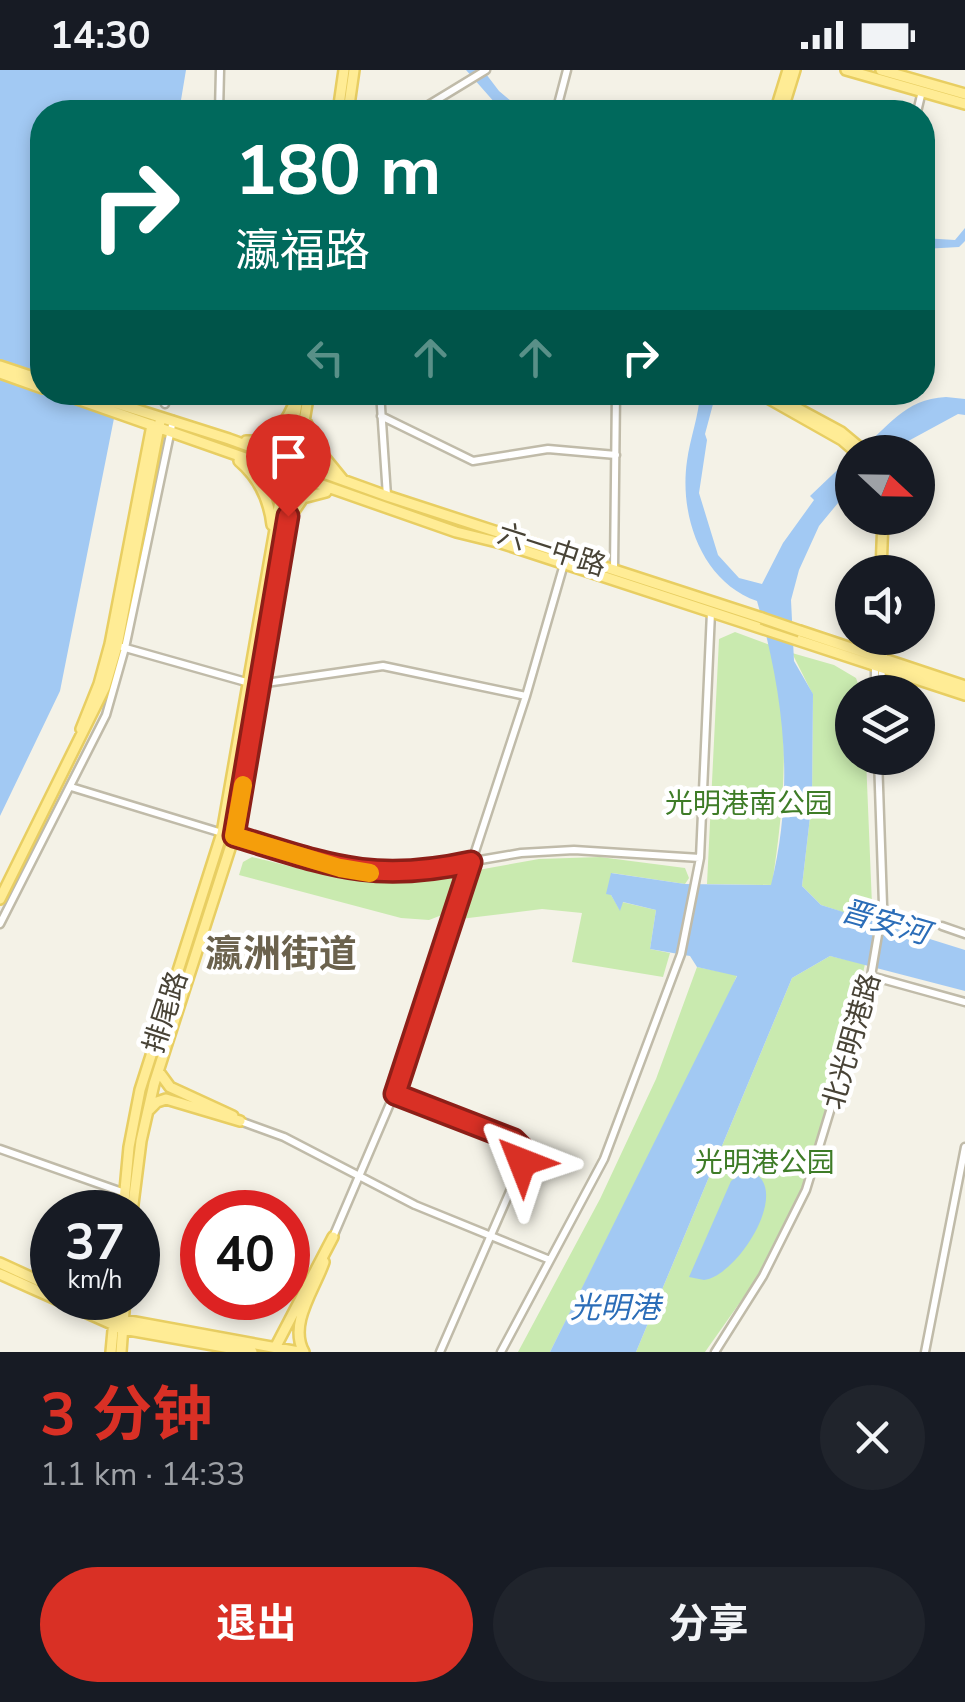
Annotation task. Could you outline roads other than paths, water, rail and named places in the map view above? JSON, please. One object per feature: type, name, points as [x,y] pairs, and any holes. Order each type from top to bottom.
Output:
[{"type":"main road","points":[[340,100],[344,70]]},
{"type":"main road","points":[[350,100],[354,70]]},
{"type":"main road","points":[[782,100],[791,70]]},
{"type":"main road","points":[[846,70],[905,81]]},
{"type":"main road","points":[[881,70],[965,104]]},
{"type":"main road","points":[[920,87],[965,94]]},
{"type":"main road","points":[[0,369],[30,377]]},
{"type":"main road","points":[[0,369],[30,383]]},
{"type":"main road","points":[[101,405],[138,416]]},
{"type":"main road","points":[[0,898],[98,707],[117,646],[157,424],[112,405]]},
{"type":"main road","points":[[229,438],[258,441],[276,434],[294,405]]},
{"type":"main road","points":[[293,462],[300,405]]},
{"type":"main road","points":[[305,405],[308,429],[344,482]]},
{"type":"main road","points":[[780,405],[835,436]]},
{"type":"main road","points":[[788,405],[835,435]]},
{"type":"main road","points":[[293,462],[306,411]]},
{"type":"main road","name":"六一中路","points":[[157,424],[173,420],[229,438],[344,482],[614,569],[965,695]]},
{"type":"main road","name":"六一中路","points":[[157,424],[290,476],[711,612],[763,624]]},
{"type":"main road","points":[[224,453],[242,462],[260,486],[278,534]]},
{"type":"main road","name":"排尾路","points":[[125,1190],[140,1090],[228,834],[246,682],[293,462]]},
{"type":"main road","points":[[278,534],[300,500],[316,492],[339,492]]},
{"type":"main road","name":"排尾路","points":[[135,1190],[147,1113],[228,834],[259,684],[278,534]]},
{"type":"main road","points":[[0,888],[86,719],[117,646]]},
{"type":"main road","points":[[879,662],[880,655]]},
{"type":"main road","name":"六一中路","points":[[879,662],[965,686]]},
{"type":"main road","points":[[159,1068],[166,1084],[187,1100],[240,1120]]},
{"type":"main road","points":[[147,1113],[162,1099],[187,1100]]},
{"type":"main road","points":[[275,1348],[333,1237]]},
{"type":"main road","points":[[114,1320],[301,1352],[298,1326],[333,1237]]},
{"type":"main road","points":[[0,1263],[30,1277]]},
{"type":"main road","points":[[0,1274],[119,1323],[252,1352]]},
{"type":"main road","points":[[119,1320],[121,1352]]},
{"type":"main road","points":[[112,1352],[120,1320]]},
{"type":"street","points":[[219,100],[220,70]]},
{"type":"street","points":[[437,100],[486,70]]},
{"type":"street","points":[[559,100],[567,70]]},
{"type":"street","points":[[918,100],[920,87]]},
{"type":"street","points":[[381,405],[387,496]]},
{"type":"street","points":[[614,569],[616,405]]},
{"type":"street","points":[[381,416],[473,461],[548,449],[616,456]]},
{"type":"street","points":[[0,924],[106,715],[117,646],[174,433],[173,420]]},
{"type":"street","points":[[333,1237],[395,1094],[526,696],[564,564]]},
{"type":"street","points":[[501,1352],[609,1148],[671,985],[700,858],[711,612]]},
{"type":"street","points":[[117,646],[246,682]]},
{"type":"street","points":[[879,662],[879,675]]},
{"type":"street","points":[[259,684],[382,666],[526,696]]},
{"type":"street","name":"北光明港路","points":[[715,1352],[763,1276],[798,1208],[814,1168],[872,972],[882,920],[879,775]]},
{"type":"street","points":[[71,787],[340,868],[366,872],[416,871],[521,853],[574,850],[700,858]]},
{"type":"street","points":[[942,926],[965,934]]},
{"type":"street","points":[[872,972],[965,1002]]},
{"type":"street","points":[[395,1094],[508,1138],[522,1148],[522,1162],[440,1352]]},
{"type":"street","points":[[240,1120],[284,1136],[415,1206],[550,1260]]},
{"type":"street","points":[[926,1352],[965,1148]]},
{"type":"street","points":[[0,1149],[116,1190]]},
{"type":"water","points":[[0,70],[186,70],[181,100],[30,100],[30,405],[117,405],[60,691],[0,816]]},
{"type":"water","points":[[466,70],[483,70],[510,100],[492,100]]},
{"type":"water","points":[[965,228],[965,241],[959,247],[935,248],[935,239],[955,240]]},
{"type":"water","points":[[935,398],[965,399],[965,415],[958,414],[919,435],[876,435],[914,405],[935,405]]},
{"type":"water","name":"光明港","points":[[699,405],[713,405],[705,434],[699,493],[718,555],[739,578],[762,584],[783,543],[814,500],[810,496],[835,472],[835,507],[819,526],[799,570],[791,600],[794,661],[813,694],[812,800],[802,886],[821,905],[965,950],[965,991],[830,956],[792,978],[636,1352],[550,1352],[737,976],[697,967],[690,956],[650,949],[656,910],[623,902],[620,911],[611,895],[606,894],[611,873],[685,884],[771,885],[778,849],[783,813],[783,742],[766,636],[757,601],[722,579],[698,544],[687,503],[687,461]]},
{"type":"water","points":[[752,1172],[763,1181],[766,1195],[756,1231],[745,1249],[717,1275],[704,1280],[689,1277],[731,1181],[742,1173]]},
{"type":"district","name":"瀛洲街道","points":[[281,954]]},
{"type":"park label","name":"光明港南公园","points":[[749,803]]},
{"type":"park label","name":"光明港公园","points":[[765,1162]]},
{"type":"water label","name":"晋安河","points":[[885,922]]}]
